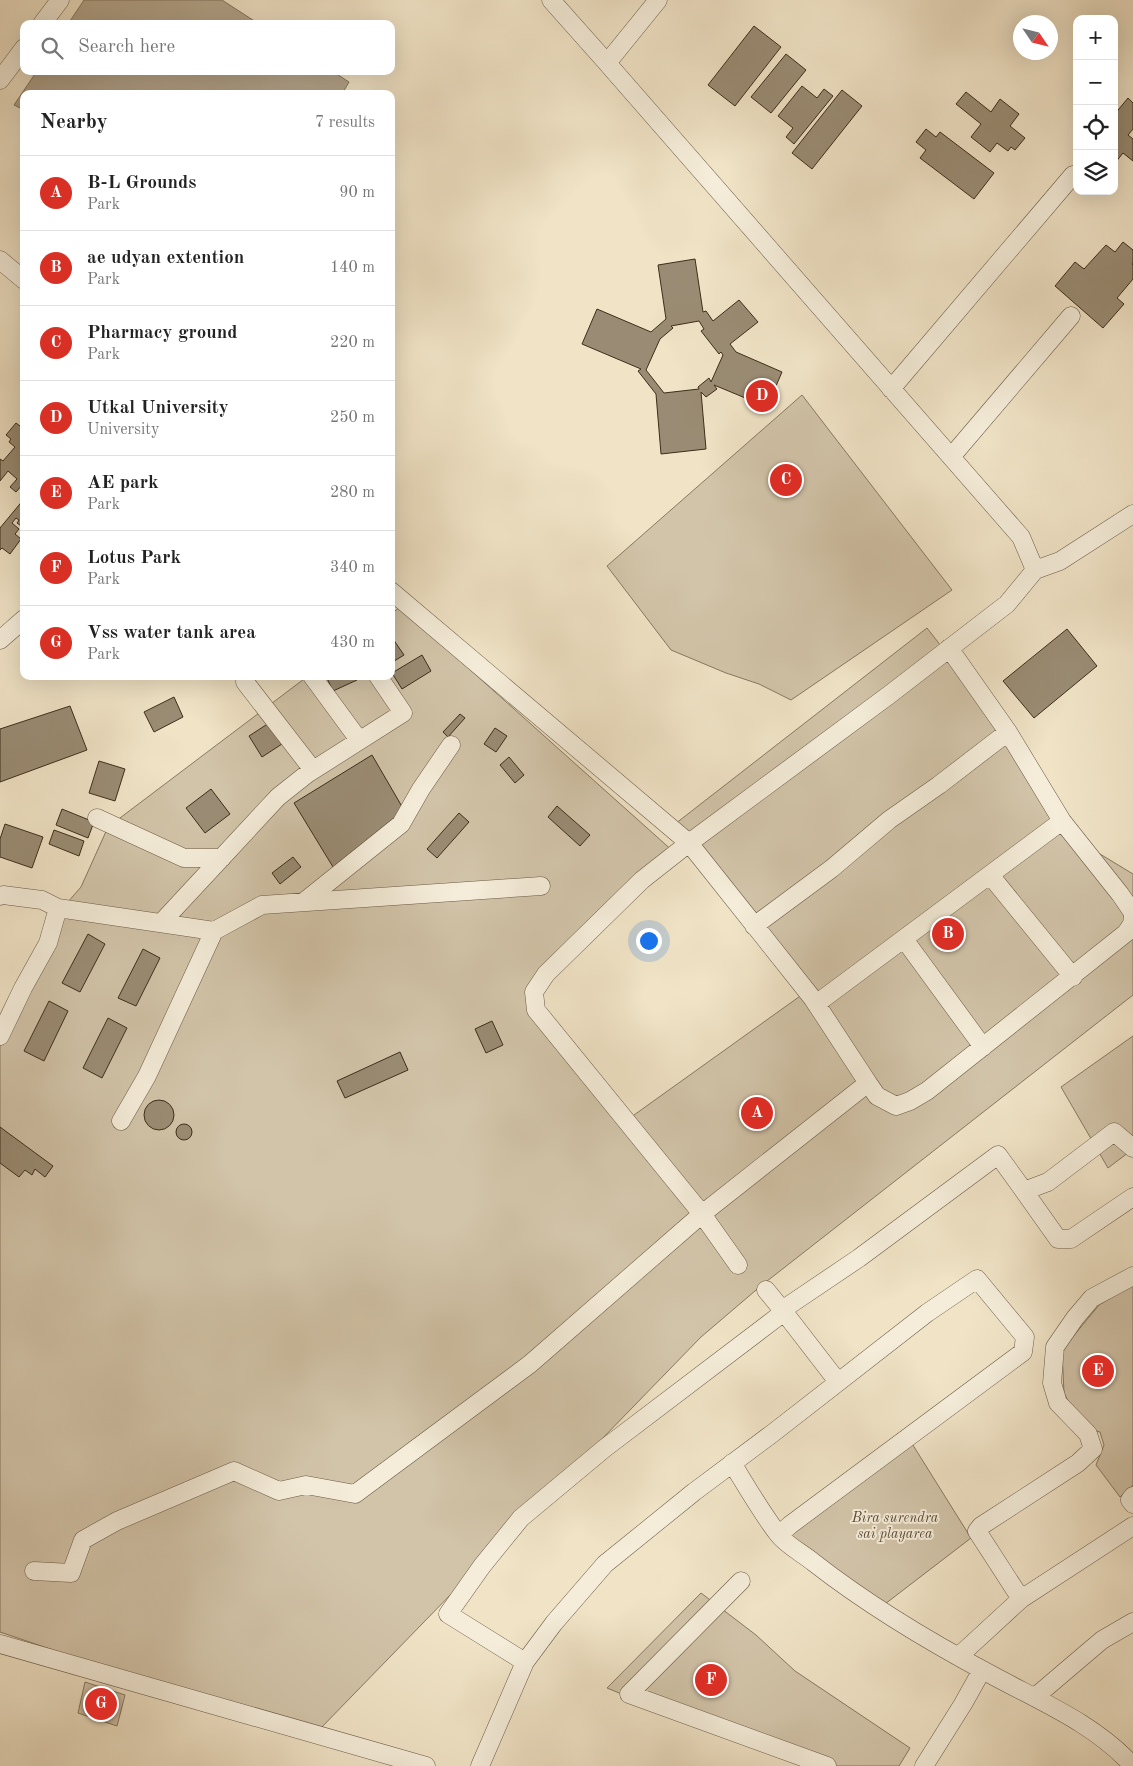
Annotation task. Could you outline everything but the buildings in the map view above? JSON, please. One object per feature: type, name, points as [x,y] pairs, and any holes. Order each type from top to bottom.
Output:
[{"type":"street","points":[[45,20],[60,0]]},
{"type":"street","points":[[551,0],[1021,538],[1035,570]]},
{"type":"street","points":[[607,63],[658,0]]},
{"type":"street","points":[[0,80],[20,53]]},
{"type":"street","points":[[892,389],[1073,174]]},
{"type":"street","points":[[0,260],[20,277]]},
{"type":"street","points":[[951,457],[1072,316]]},
{"type":"street","points":[[738,1265],[702,1214],[536,1010],[534,992],[546,974],[642,880],[1007,604],[1035,570],[1060,561],[1133,514]]},
{"type":"street","points":[[395,594],[689,843],[816,1004],[877,1096],[896,1106],[910,1101],[927,1091],[1072,977],[1126,933],[1132,924],[1133,915],[1120,894],[1062,821],[1008,732],[949,648]]},
{"type":"street","points":[[0,640],[20,622]]},
{"type":"street","points":[[315,680],[359,740]]},
{"type":"street","points":[[162,923],[278,797],[313,770],[403,713],[381,680]]},
{"type":"street","points":[[245,682],[313,770]]},
{"type":"street","points":[[754,926],[831,868],[889,820],[939,786],[1008,732]]},
{"type":"street","points":[[305,901],[401,824],[451,745]]},
{"type":"street","points":[[97,818],[184,858],[222,858]]},
{"type":"street","points":[[816,1004],[1062,821]]},
{"type":"street","points":[[990,875],[1072,977]]},
{"type":"street","points":[[121,1121],[147,1076],[214,931],[262,905],[541,886]]},
{"type":"street","points":[[0,896],[42,900],[58,908],[214,931]]},
{"type":"street","points":[[0,1036],[23,988],[48,943],[58,908]]},
{"type":"street","points":[[904,939],[983,1046]]},
{"type":"street","points":[[34,1571],[71,1573],[83,1540],[117,1521],[234,1471],[279,1491],[306,1485],[356,1494],[530,1364],[702,1214],[868,1083]]},
{"type":"street","points":[[1024,1191],[1048,1182],[1114,1132],[1133,1148]]},
{"type":"street","points":[[525,1662],[448,1614],[482,1566],[521,1518],[605,1448],[783,1311],[859,1258],[998,1155],[1058,1239],[1071,1239],[1133,1197]]},
{"type":"street","points":[[1022,1599],[977,1531],[1078,1462],[1093,1449],[1088,1434],[1058,1403],[1052,1383],[1055,1347],[1075,1318],[1092,1298],[1133,1276]]},
{"type":"street","points":[[480,1766],[525,1662],[554,1623],[605,1564],[694,1492],[927,1313],[977,1279],[1025,1337],[1023,1352],[790,1524],[779,1535]]},
{"type":"street","points":[[766,1290],[838,1382]]},
{"type":"street","points":[[732,1464],[779,1535],[850,1590],[912,1630],[982,1670],[1035,1696],[1090,1729],[1133,1766]]},
{"type":"street","points":[[1133,1496],[1130,1500],[1133,1504]]},
{"type":"street","points":[[959,1656],[1022,1599],[1133,1526]]},
{"type":"street","points":[[742,1581],[630,1694],[827,1766]]},
{"type":"street","points":[[1035,1696],[1102,1640],[1133,1622]]},
{"type":"street","points":[[0,1644],[426,1766]]},
{"type":"street","points":[[924,1766],[964,1704],[982,1670]]},
{"type":"green space","points":[[802,395],[952,590],[791,700],[759,684],[726,673],[671,650],[607,566]]},
{"type":"green space","points":[[400,607],[675,853],[533,992],[627,1120],[803,994],[675,824],[927,628],[1008,732],[1064,819],[1095,851],[1133,874],[1133,995],[762,1285],[701,1337],[318,1731],[174,1691],[0,1632],[0,1043],[59,912],[81,887],[108,827],[303,680],[395,680],[395,611]]},
{"type":"green space","points":[[1133,1036],[1133,1149],[1108,1168],[1061,1087]]},
{"type":"green space","points":[[1133,1285],[1133,1485],[1120,1497],[1096,1465],[1104,1445],[1100,1432],[1082,1428],[1064,1393],[1062,1350],[1099,1305]]},
{"type":"green space","name":"Bira surendra sai playarea","points":[[911,1442],[971,1538],[885,1604],[788,1535]]},
{"type":"green space","points":[[701,1593],[756,1635],[795,1671],[910,1748],[899,1766],[803,1766],[607,1688]]},
{"type":"green space","points":[[85,1682],[125,1695],[117,1726],[78,1713]]},
{"type":"shaded area","points":[[84,0],[222,0],[253,20],[71,20]]},
{"type":"shaded area","points":[[34,75],[338,75],[349,82],[344,90],[24,90]]},
{"type":"shaded area","points":[[20,96],[20,108],[14,105]]},
{"type":"place","name":"Utkal University","points":[[762,396]]},
{"type":"place","name":"Pharmacy ground","points":[[786,480]]},
{"type":"place","name":"ae udyan extention","points":[[948,934]]},
{"type":"place","name":"B-L Grounds","points":[[757,1113]]},
{"type":"place","name":"AE park","points":[[1098,1371]]},
{"type":"place","name":"Lotus Park","points":[[711,1680]]},
{"type":"place","name":"Vss water tank area","points":[[101,1704]]}]
